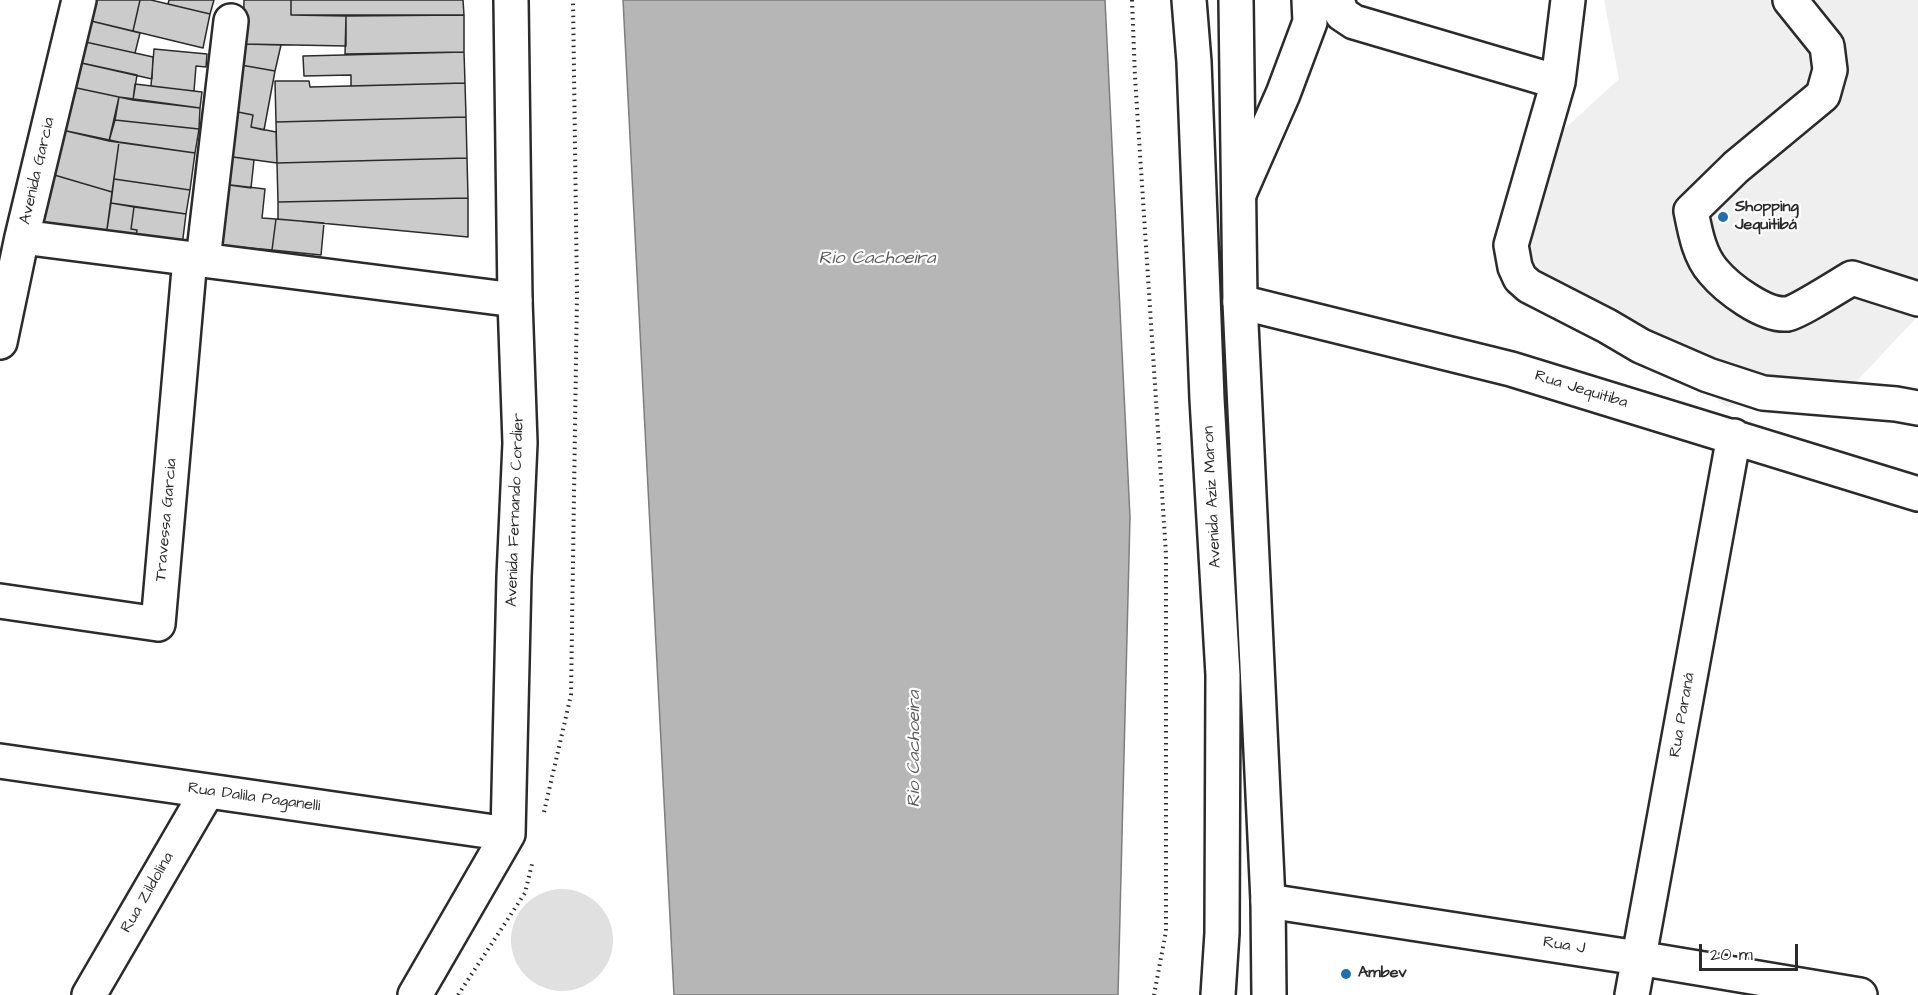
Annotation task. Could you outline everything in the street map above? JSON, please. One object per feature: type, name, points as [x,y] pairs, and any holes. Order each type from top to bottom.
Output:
[{"type":"street","name":"Avenida Garcia","points":[[0,342],[22,237],[79,0]]},
{"type":"street","name":"Avenida Fernando Cordier","points":[[415,995],[508,834],[514,577],[520,443],[515,300],[511,0]]},
{"type":"street","name":"Avenida Aziz Maron","points":[[1189,0],[1194,62],[1207,399],[1222,675],[1222,933],[1218,995]]},
{"type":"street","points":[[1236,0],[1240,302],[1268,901],[1269,995]]},
{"type":"street","points":[[1239,194],[1310,22],[1309,0]]},
{"type":"street","points":[[1337,0],[1342,14],[1354,22],[1558,82]]},
{"type":"street","points":[[1790,0],[1827,46],[1830,70],[1823,95],[1736,167],[1691,211],[1696,239],[1712,270],[1738,294],[1761,309],[1788,314],[1852,278],[1918,299]]},
{"type":"street","points":[[1560,3],[1558,82],[1511,245],[1515,267],[1520,278],[1541,293],[1641,346],[1719,379],[1763,393],[1896,404],[1918,408]]},
{"type":"street","name":"Travessa Garcia","points":[[0,601],[158,624],[196,259],[231,21]]},
{"type":"street","points":[[22,237],[515,300]]},
{"type":"street","name":"Rua Jequitiba","points":[[1240,302],[1511,369],[1918,494]]},
{"type":"street","name":"Rua Paraná","points":[[1632,995],[1734,436]]},
{"type":"street","name":"Rua Dalila Paganelli","points":[[0,762],[508,834]]},
{"type":"street","name":"Rua Zildolina","points":[[89,995],[207,792]]},
{"type":"street","name":"Rua J","points":[[1268,901],[1638,957],[1860,995]]},
{"type":"path","points":[[541,824],[571,695],[577,294],[573,0]]},
{"type":"path","points":[[1132,0],[1166,554],[1166,931],[1154,995]]},
{"type":"path","points":[[458,995],[525,894],[533,858]]},
{"type":"shaded area","name":"Shopping Jequitibá","points":[[1604,0],[1918,0],[1918,316],[1855,383],[1727,407],[1611,317],[1518,280],[1536,155],[1619,79]]},
{"type":"shaded area","points":[[562,889],[581,893],[598,904],[609,921],[613,940],[609,959],[598,976],[581,987],[562,991],[543,987],[526,976],[515,959],[511,940],[515,921],[526,904],[543,893]]},
{"type":"water","name":"Rio Cachoeira","points":[[623,0],[1105,0],[1130,517],[1118,995],[674,995]]},
{"type":"building","points":[[92,0],[140,0],[133,31],[87,20]]},
{"type":"building","points":[[140,0],[151,0],[210,14],[203,48],[133,31]]},
{"type":"building","points":[[169,0],[214,0],[210,14],[168,4]]},
{"type":"building","points":[[244,0],[291,0],[291,15],[346,16],[346,46],[243,44]]},
{"type":"building","points":[[291,0],[463,0],[464,15],[291,15]]},
{"type":"building","points":[[464,15],[464,52],[345,54],[346,16]]},
{"type":"building","points":[[87,20],[140,33],[135,53],[81,41]]},
{"type":"building","points":[[81,41],[153,57],[152,79],[77,62]]},
{"type":"building","points":[[243,44],[281,45],[275,71],[241,65]]},
{"type":"building","points":[[154,49],[207,54],[206,67],[196,66],[194,91],[151,86]]},
{"type":"building","points":[[464,52],[465,83],[351,86],[351,75],[304,76],[303,56]]},
{"type":"building","points":[[77,62],[137,75],[133,100],[72,87]]},
{"type":"building","points":[[241,65],[275,71],[264,130],[251,127],[253,115],[233,111]]},
{"type":"building","points":[[275,81],[309,81],[310,87],[465,83],[466,117],[276,122]]},
{"type":"building","points":[[135,84],[202,92],[200,108],[133,100]]},
{"type":"building","points":[[72,87],[119,97],[109,141],[62,130]]},
{"type":"building","points":[[119,97],[200,108],[199,129],[115,120]]},
{"type":"building","points":[[233,111],[253,115],[251,127],[276,132],[277,163],[226,156]]},
{"type":"building","points":[[466,117],[467,158],[277,163],[276,122]]},
{"type":"building","points":[[115,120],[199,129],[195,153],[109,141]]},
{"type":"building","points":[[62,130],[119,142],[112,192],[51,174]]},
{"type":"building","points":[[119,142],[195,153],[190,190],[114,179]]},
{"type":"building","points":[[226,156],[254,160],[251,188],[222,184]]},
{"type":"building","points":[[467,158],[468,198],[278,202],[277,163]]},
{"type":"building","points":[[51,174],[112,192],[106,236],[46,228],[42,216]]},
{"type":"building","points":[[114,179],[190,190],[186,214],[111,203]]},
{"type":"building","points":[[222,184],[265,189],[262,218],[276,219],[272,250],[215,245]]},
{"type":"building","points":[[468,198],[468,237],[278,219],[278,202]]},
{"type":"building","points":[[111,203],[134,207],[131,229],[137,230],[135,240],[106,236]]},
{"type":"building","points":[[134,207],[186,214],[182,246],[135,240],[137,230],[131,229]]},
{"type":"building","points":[[276,219],[324,223],[321,255],[272,250]]},
{"type":"place","name":"Shopping Jequitibá","points":[[1723,217]]},
{"type":"place","name":"Ambev","points":[[1346,974]]}]
